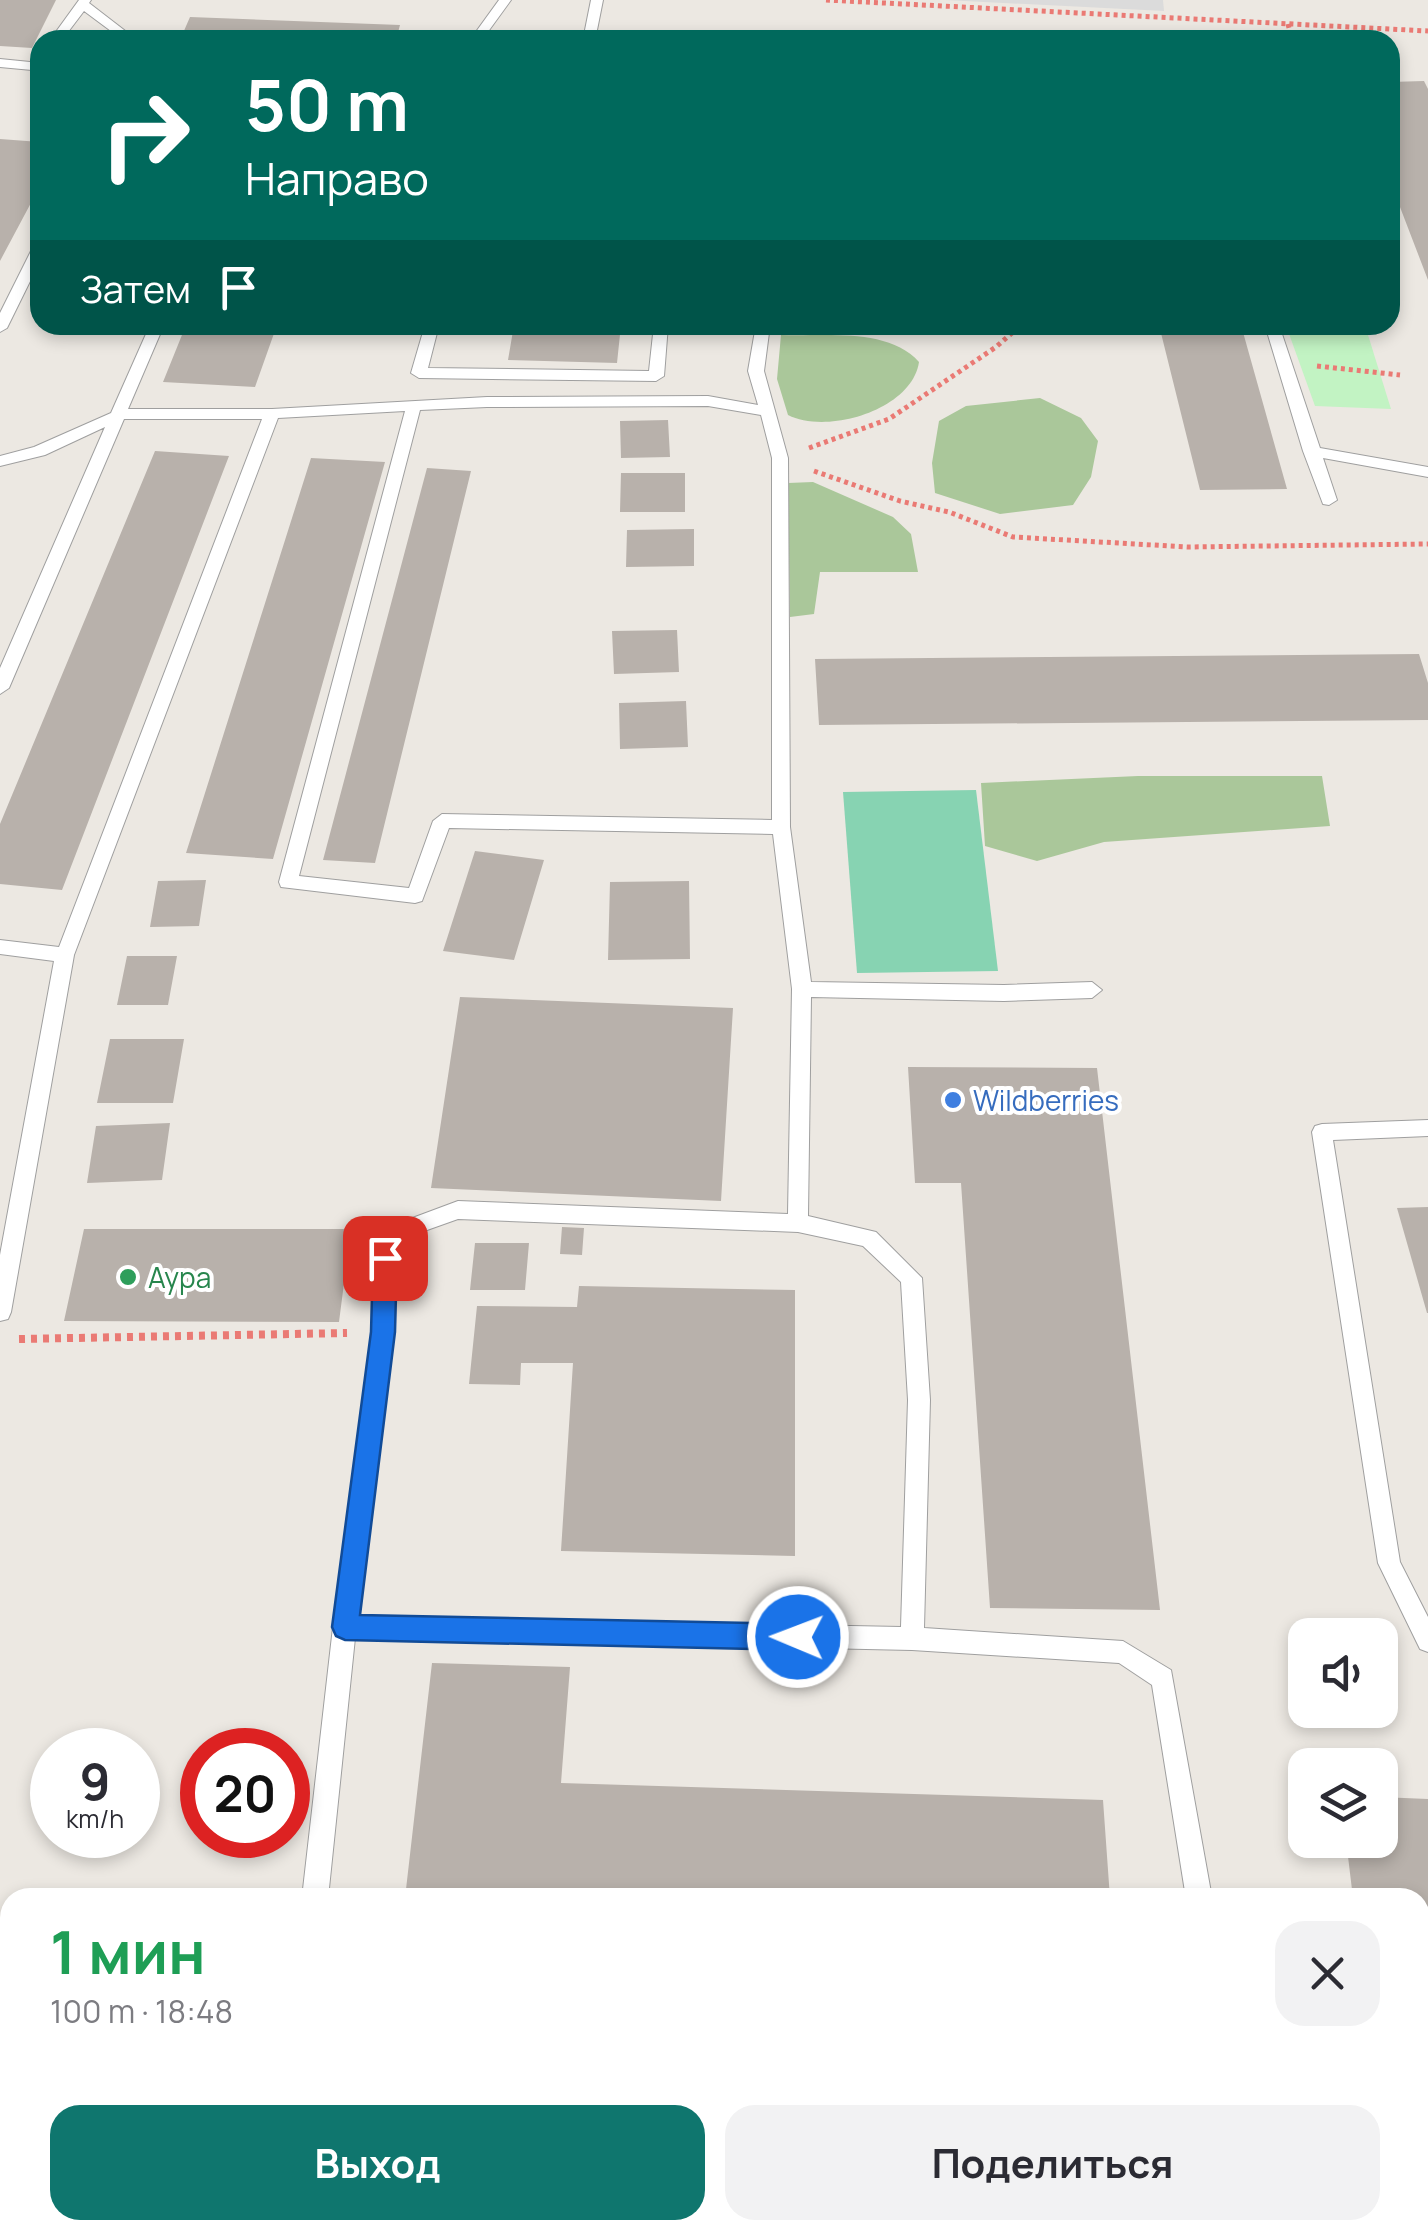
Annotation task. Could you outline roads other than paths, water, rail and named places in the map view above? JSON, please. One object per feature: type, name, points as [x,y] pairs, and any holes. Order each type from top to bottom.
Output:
[{"type":"lane","points":[[483,30],[505,0]]},
{"type":"lane","points":[[590,30],[597,0]]},
{"type":"lane","points":[[63,30],[84,2],[119,30]]},
{"type":"lane","points":[[0,63],[30,65]]},
{"type":"lane","points":[[0,328],[30,267]]},
{"type":"lane","points":[[0,688],[153,335]]},
{"type":"lane","points":[[429,335],[419,373],[656,376],[661,335]]},
{"type":"lane","points":[[762,335],[756,372],[780,458],[782,827],[802,989],[798,1222]]},
{"type":"lane","points":[[1275,335],[1329,500]]},
{"type":"lane","points":[[0,461],[39,450],[122,414],[272,414],[488,402],[708,400],[764,411]]},
{"type":"lane","points":[[413,409],[288,882],[415,896],[442,822],[782,827]]},
{"type":"lane","points":[[0,1312],[65,954],[272,414]]},
{"type":"lane","points":[[1311,452],[1428,472]]},
{"type":"lane","points":[[0,946],[65,954]]},
{"type":"lane","points":[[802,989],[1004,993],[1092,990]]},
{"type":"lane","points":[[1428,1128],[1322,1132],[1389,1564],[1428,1641]]},
{"type":"lane","points":[[316,1888],[383,1332],[385,1258],[406,1228],[458,1210],[798,1222],[868,1238],[911,1278],[919,1400],[912,1639]]},
{"type":"lane","points":[[345,1627],[912,1639],[1123,1652],[1163,1678],[1197,1888]]},
{"type":"place","name":"Wildberries","points":[[953,1100]]},
{"type":"place","name":"Аура","points":[[128,1277]]}]
